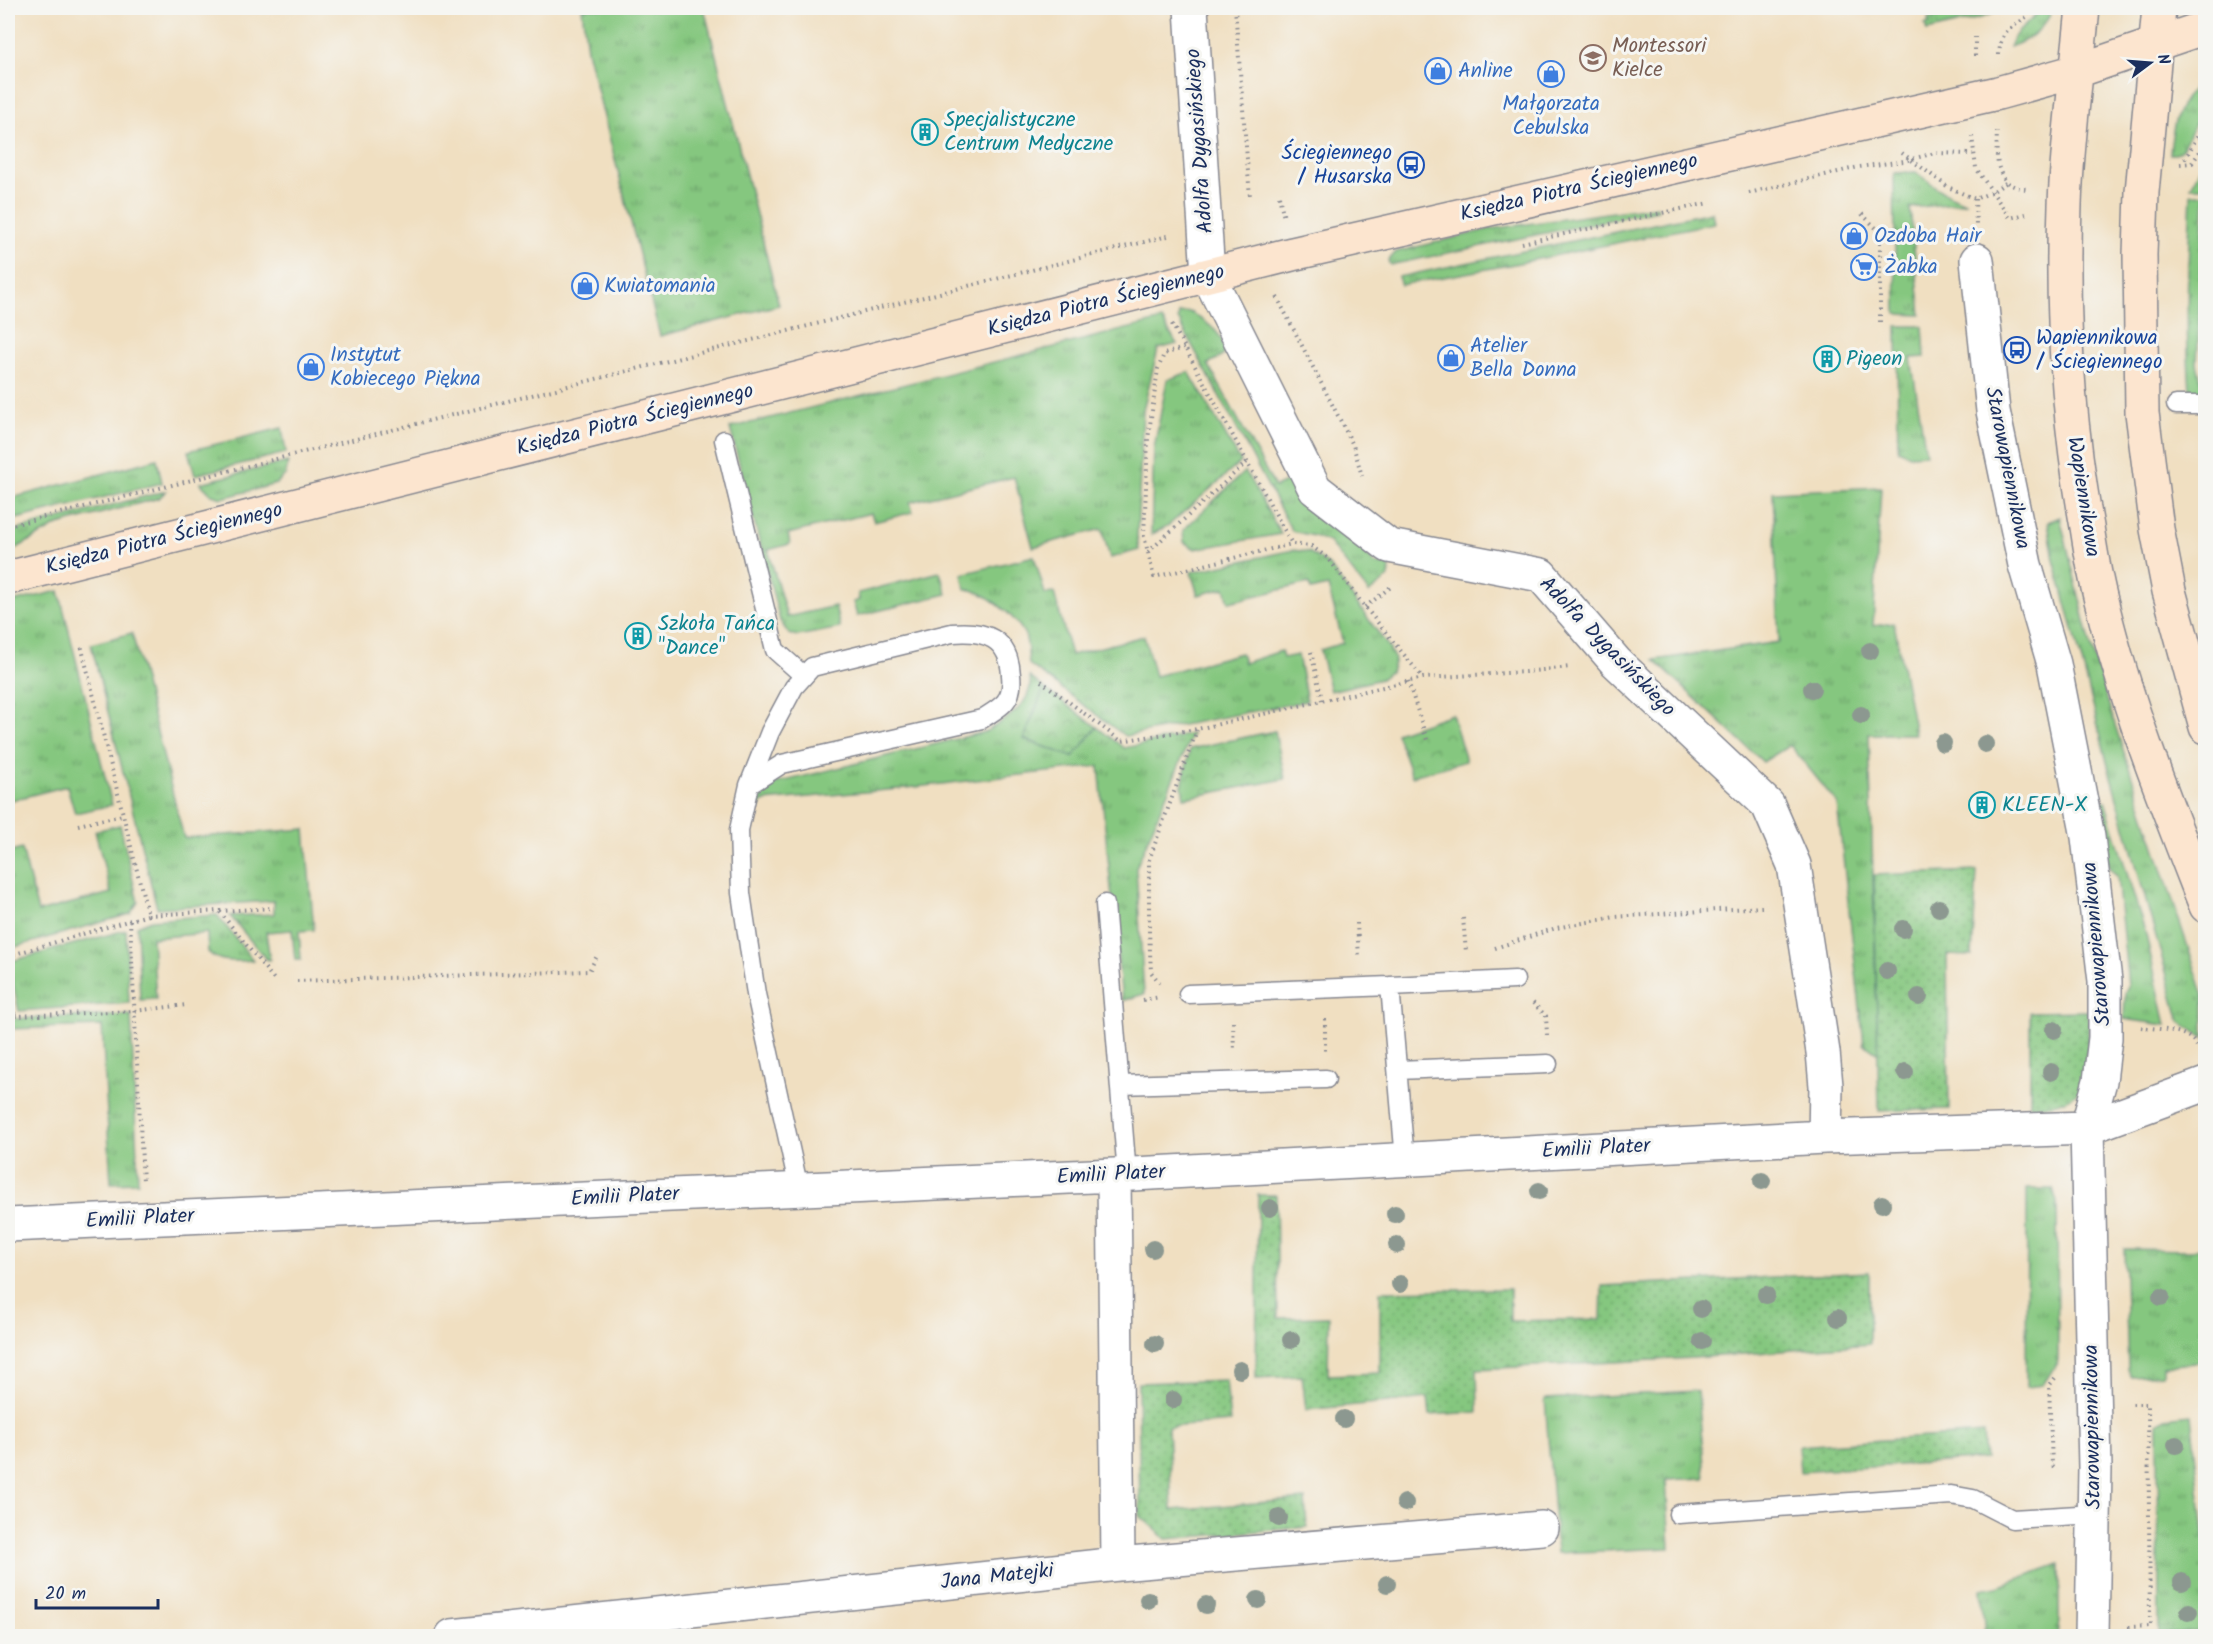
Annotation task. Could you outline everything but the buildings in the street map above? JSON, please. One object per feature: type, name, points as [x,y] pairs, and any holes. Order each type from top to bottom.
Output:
[{"type":"street","name":"Adolfa Dygasińskiego","points":[[1191,8],[1208,275],[1315,489],[1389,546],[1541,575],[1616,662],[1768,805],[1794,865],[1823,1052],[1826,1086],[1825,1137]]},
{"type":"street","name":"Wapiennikowa","points":[[2083,8],[2066,183],[2064,301],[2075,450],[2101,602],[2126,690],[2205,906]]},
{"type":"street","points":[[2159,8],[2142,192],[2140,266],[2142,413],[2157,529],[2169,591],[2205,727]]},
{"type":"street","name":"Księdza Piotra Ściegiennego","points":[[8,578],[1154,288],[1534,198],[1998,93],[2077,70],[2205,27]]},
{"type":"street","name":"Starowapiennikowa","points":[[1977,260],[1993,411],[2025,565],[2054,664],[2088,837],[2105,981],[2105,1038],[2100,1081],[2087,1128],[2095,1468],[2094,1514],[2105,1632]]},
{"type":"street","name":"Emilii Plater","points":[[8,1225],[1121,1175],[1825,1137],[2087,1128],[2203,1070]]},
{"type":"street","points":[[1119,1563],[1121,1175]]},
{"type":"street","name":"Jana Matejki","points":[[452,1636],[1119,1563],[1542,1528]]},
{"type":"lane","points":[[2176,405],[2205,405]]},
{"type":"lane","points":[[724,440],[775,650],[804,676]]},
{"type":"lane","points":[[749,785],[782,764],[982,719],[1006,702],[1012,687],[1010,661],[998,641],[974,631],[951,633],[812,667],[794,687],[770,732],[749,785],[739,830],[741,893],[756,994],[799,1190]]},
{"type":"lane","points":[[1105,904],[1120,1085],[1121,1175]]},
{"type":"lane","points":[[1182,995],[1515,981]]},
{"type":"lane","points":[[1390,986],[1405,1160]]},
{"type":"lane","points":[[1398,1070],[1548,1064]]},
{"type":"lane","points":[[1120,1085],[1326,1079]]},
{"type":"lane","points":[[1678,1514],[1951,1495],[1974,1499],[2012,1519],[2094,1514]]},
{"type":"path","points":[[1235,8],[1250,197]]},
{"type":"path","points":[[1999,51],[2004,33],[2034,8]]},
{"type":"path","points":[[1975,56],[1976,37]]},
{"type":"path","points":[[2188,152],[2205,121]]},
{"type":"path","points":[[1863,123],[1948,187],[1975,199],[2007,182]]},
{"type":"path","points":[[1972,135],[1973,154],[1977,168],[2010,218],[2031,213]]},
{"type":"path","points":[[1997,141],[1998,165],[2007,182],[2017,188],[2033,188]]},
{"type":"path","points":[[2183,164],[2192,163],[2205,143]]},
{"type":"path","points":[[1749,193],[1859,167],[1911,160],[1935,153],[1973,154]]},
{"type":"path","points":[[1278,196],[1286,227]]},
{"type":"path","points":[[1862,214],[1880,232],[1880,325]]},
{"type":"path","points":[[8,526],[1170,236]]},
{"type":"path","points":[[1154,288],[1184,348],[1292,544]]},
{"type":"path","points":[[1288,294],[1277,297],[1353,445],[1379,538]]},
{"type":"path","points":[[1184,348],[1164,354],[1158,369],[1148,439],[1144,536],[1154,577],[1292,544],[1311,546],[1328,558],[1423,678]]},
{"type":"path","points":[[1148,552],[1247,462]]},
{"type":"path","points":[[81,645],[148,915]]},
{"type":"path","points":[[1311,652],[1322,700]]},
{"type":"path","points":[[1010,661],[1029,671],[1121,741],[1197,729],[1423,678],[1525,672],[1616,662]]},
{"type":"path","points":[[1408,681],[1428,743]]},
{"type":"path","points":[[1182,995],[1158,982],[1151,972],[1149,860],[1197,729]]},
{"type":"path","points":[[78,825],[123,815]]},
{"type":"path","points":[[1489,951],[1556,927],[1615,917],[1800,905]]},
{"type":"path","points":[[8,956],[148,915],[274,908]]},
{"type":"path","points":[[220,911],[276,982]]},
{"type":"path","points":[[130,920],[145,1219]]},
{"type":"path","points":[[297,981],[589,971],[598,954]]},
{"type":"path","points":[[8,989],[15,1016]]},
{"type":"path","points":[[1142,1000],[1182,995]]},
{"type":"path","points":[[8,1017],[134,1011],[186,1005]]},
{"type":"path","points":[[2105,1023],[2191,1037],[2203,1070]]},
{"type":"path","points":[[2105,1632],[2150,1626],[2148,1404],[2122,1404]]},
{"type":"green space","points":[[582,8],[704,8],[779,305],[660,336],[587,50]]},
{"type":"green space","points":[[1994,8],[2006,8],[1984,17],[1927,31],[1925,24],[1929,23],[1928,19],[1959,11],[1969,15]]},
{"type":"green space","points":[[2041,8],[2053,8],[2046,22],[2030,37],[2009,47],[2019,31]]},
{"type":"green space","points":[[2205,74],[2205,108],[2182,149],[2176,154],[2170,154],[2173,129],[2179,110],[2189,93]]},
{"type":"green space","points":[[2205,157],[2205,187],[2191,187]]},
{"type":"green space","points":[[1916,172],[1943,192],[1965,202],[1910,208],[1921,315],[1896,314],[1894,173]]},
{"type":"green space","points":[[2191,194],[2205,194],[2197,364],[2204,392],[2190,391],[2188,366],[2187,317]]},
{"type":"green space","points":[[1657,206],[1658,210],[1390,265],[1388,261],[1396,252],[1490,229]]},
{"type":"green space","points":[[1712,212],[1714,223],[1401,285],[1398,277]]},
{"type":"green space","points":[[1190,312],[1214,329],[1222,341],[1224,355],[1208,364],[1275,487],[1292,479],[1301,478],[1375,564],[1390,566],[1389,577],[1369,593],[1329,542],[1292,531],[1178,319],[1179,313]]},
{"type":"green space","points":[[1162,320],[1177,344],[1158,349],[1143,410],[1137,537],[1139,550],[1110,558],[1102,529],[1033,547],[1014,477],[910,502],[913,512],[874,522],[871,513],[788,534],[790,544],[768,550],[787,617],[835,606],[840,628],[798,636],[789,634],[780,621],[730,428]]},
{"type":"green space","points":[[1897,326],[1923,326],[1925,357],[1911,358],[1926,454],[1910,455],[1898,450]]},
{"type":"green space","points":[[1189,372],[1241,462],[1169,525],[1151,535],[1154,448],[1167,380]]},
{"type":"green space","points":[[282,428],[286,453],[195,475],[188,451]]},
{"type":"green space","points":[[157,459],[162,483],[8,521],[8,499]]},
{"type":"green space","points":[[288,462],[286,474],[276,484],[222,498],[212,495],[200,483]]},
{"type":"green space","points":[[1245,471],[1281,534],[1195,549],[1184,542],[1183,530]]},
{"type":"green space","points":[[1881,487],[1873,626],[1894,623],[1915,734],[1869,734],[1878,1054],[1864,1044],[1837,803],[1790,745],[1763,762],[1654,660],[1779,642],[1773,492]]},
{"type":"green space","points":[[166,491],[159,498],[58,525],[8,553],[8,532]]},
{"type":"green space","points":[[2060,517],[2091,646],[2204,996],[2204,1038],[2180,1022],[2108,766],[2054,560],[2048,522]]},
{"type":"green space","points":[[1293,550],[1309,552],[1329,565],[1388,646],[1395,660],[1391,671],[1381,679],[1330,691],[1320,650],[1343,643],[1328,586],[1311,590],[1309,583],[1229,602],[1225,588],[1198,595],[1191,572]]},
{"type":"green space","points":[[1034,556],[1045,594],[1054,593],[1071,655],[1144,636],[1155,676],[1241,653],[1244,663],[1281,651],[1283,658],[1298,655],[1307,701],[1125,736],[1029,664],[1025,635],[1015,620],[982,594],[965,589],[962,574]]},
{"type":"green space","points":[[940,572],[947,594],[857,616],[853,602],[859,600],[858,593]]},
{"type":"green space","points":[[59,591],[112,805],[75,813],[67,786],[8,801],[8,603]]},
{"type":"green space","points":[[132,633],[184,838],[305,829],[314,930],[299,931],[301,960],[295,960],[292,930],[266,932],[270,960],[266,959],[230,916],[274,914],[274,901],[157,908],[91,644]]},
{"type":"green space","points":[[1030,677],[1044,688],[1024,739],[1073,757],[1097,727],[1124,748],[1192,734],[1136,868],[1144,994],[1122,1001],[1099,766],[898,789],[764,801],[758,808],[756,788],[985,732],[1009,716],[1023,703],[1030,687]]},
{"type":"green space","points":[[1044,688],[1097,727],[1073,757],[1024,739]]},
{"type":"green space","points":[[1452,714],[1466,761],[1412,776],[1396,733]]},
{"type":"green space","points":[[1275,731],[1285,779],[1184,798],[1182,786],[1190,749]]},
{"type":"green space","points":[[2097,799],[2105,801],[2146,935],[2166,1025],[2124,1019],[2125,992],[2128,986],[2117,876],[2109,867]]},
{"type":"green space","points":[[120,825],[138,902],[130,914],[8,949],[8,839],[11,852],[22,849],[38,912],[111,893],[95,831]]},
{"type":"green space","points":[[1977,871],[1972,956],[1947,955],[1949,1109],[1879,1111],[1874,875]]},
{"type":"green space","points":[[217,915],[253,960],[229,961],[213,956],[208,952],[207,933],[152,938],[156,999],[140,1000],[137,926],[151,920]]},
{"type":"green space","points":[[126,930],[129,1003],[19,1011],[8,962]]},
{"type":"green space","points":[[2089,1011],[2088,1046],[2081,1090],[2057,1103],[2030,1106],[2030,1012]]},
{"type":"green space","points":[[131,1015],[138,1182],[111,1183],[102,1026],[8,1029],[8,1019]]},
{"type":"green space","points":[[2027,1189],[2053,1189],[2057,1202],[2058,1361],[2043,1385],[2026,1387]]},
{"type":"green space","points":[[1258,1195],[1276,1195],[1278,1318],[1329,1317],[1328,1375],[1380,1373],[1380,1291],[1510,1289],[1510,1321],[1601,1319],[1602,1286],[1869,1272],[1869,1344],[1693,1358],[1477,1369],[1478,1412],[1430,1415],[1428,1398],[1306,1410],[1302,1376],[1256,1378]]},
{"type":"green space","points":[[2205,1246],[2205,1362],[2163,1366],[2163,1374],[2131,1376],[2128,1369],[2124,1249],[2192,1250]]},
{"type":"green space","points":[[1226,1380],[1230,1422],[1168,1427],[1172,1510],[1305,1499],[1307,1527],[1166,1539],[1140,1516],[1138,1383]]},
{"type":"green space","points":[[1698,1391],[1705,1478],[1666,1480],[1670,1548],[1557,1553],[1545,1399]]},
{"type":"green space","points":[[2191,1415],[2205,1543],[2205,1631],[2159,1634],[2158,1423],[2165,1418]]},
{"type":"green space","points":[[1983,1433],[1985,1459],[1800,1472],[1798,1446]]},
{"type":"green space","points":[[2059,1564],[2057,1636],[1985,1636],[1981,1589],[1998,1586]]},
{"type":"place","name":"Montessori Kielce","points":[[1593,58]]},
{"type":"place","name":"Anline","points":[[1438,71]]},
{"type":"place","name":"Małgorzata Cebulska","points":[[1551,74]]},
{"type":"place","name":"Specjalistyczne Centrum Medyczne","points":[[925,132]]},
{"type":"place","name":"Ściegiennego / Husarska","points":[[1411,165]]},
{"type":"place","name":"Ozdoba Hair","points":[[1854,236]]},
{"type":"place","name":"Żabka","points":[[1864,267]]},
{"type":"place","name":"Kwiatomania","points":[[585,286]]},
{"type":"place","name":"Wapiennikowa / Ściegiennego","points":[[2017,350]]},
{"type":"place","name":"Atelier Bella Donna","points":[[1451,358]]},
{"type":"place","name":"Pigeon","points":[[1827,359]]},
{"type":"place","name":"Instytut Kobiecego Piękna","points":[[311,367]]},
{"type":"place","name":"Szkoła Tańca \"Dance\"","points":[[638,636]]},
{"type":"place","name":"KLEEN-X","points":[[1982,805]]}]
